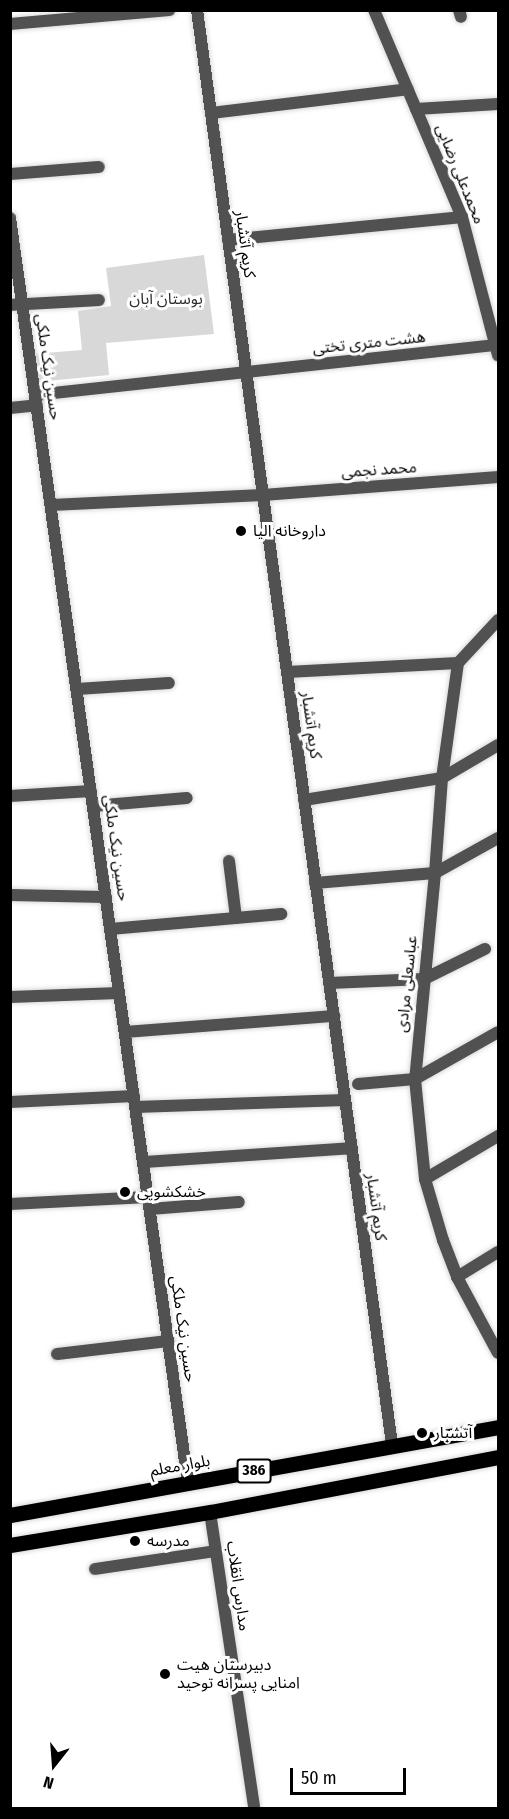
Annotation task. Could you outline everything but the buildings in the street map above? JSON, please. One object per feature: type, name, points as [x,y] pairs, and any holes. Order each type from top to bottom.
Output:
[{"type":"main road","name":"بلوار معلم","points":[[10,1515],[392,1444],[498,1427]]},
{"type":"main road","name":"386","points":[[10,1545],[210,1512],[498,1457]]},
{"type":"street","points":[[10,24],[169,10]]},
{"type":"street","name":"کریم آتشبار","points":[[197,10],[392,1444]]},
{"type":"street","name":"محمدعلی رضایی","points":[[374,10],[462,217],[497,350]]},
{"type":"street","points":[[211,113],[408,89]]},
{"type":"street","points":[[416,109],[498,104]]},
{"type":"street","points":[[10,174],[99,167]]},
{"type":"street","points":[[228,240],[462,217]]},
{"type":"street","name":"حسین نیک ملکی","points":[[10,218],[16,304],[36,400],[188,1483]]},
{"type":"street","points":[[16,304],[99,300]]},
{"type":"street","name":"هشت متری تختی","points":[[10,408],[36,400],[246,373],[497,350]]},
{"type":"street","name":"محمد نجمی","points":[[51,505],[263,495],[498,477]]},
{"type":"street","points":[[287,672],[458,663],[498,620]]},
{"type":"street","name":"عباسعلی مرادی","points":[[458,663],[442,778],[415,1079],[425,1179],[457,1278],[498,1353]]},
{"type":"street","points":[[76,689],[169,683]]},
{"type":"street","points":[[304,800],[442,778],[498,745]]},
{"type":"street","points":[[10,796],[91,791]]},
{"type":"street","points":[[93,806],[187,798]]},
{"type":"street","points":[[315,883],[435,873],[498,838]]},
{"type":"street","points":[[229,861],[236,918]]},
{"type":"street","points":[[10,895],[106,897]]},
{"type":"street","points":[[110,929],[281,914]]},
{"type":"street","points":[[329,983],[424,979],[485,949]]},
{"type":"street","points":[[10,997],[119,993]]},
{"type":"street","points":[[125,1032],[334,1016]]},
{"type":"street","points":[[357,1084],[415,1079],[498,1032]]},
{"type":"street","points":[[10,1102],[345,1100]]},
{"type":"street","points":[[425,1179],[498,1136]]},
{"type":"street","points":[[143,1162],[352,1148]]},
{"type":"street","points":[[10,1204],[239,1202]]},
{"type":"street","points":[[457,1278],[498,1252]]},
{"type":"street","points":[[57,1354],[168,1341]]},
{"type":"street","name":"مدارس انقلاب","points":[[210,1512],[254,1809]]},
{"type":"street","points":[[95,1569],[216,1551]]},
{"type":"green space","name":"بوستان آبان","points":[[204,255],[214,334],[106,343],[109,375],[37,382],[33,354],[82,350],[78,311],[111,306],[106,268]]},
{"type":"place","name":"داروخانه الیا","points":[[241,531]]},
{"type":"place","name":"خشکشویی","points":[[125,1192]]},
{"type":"place","name":"آتشبار","points":[[422,1433]]},
{"type":"place","name":"مدرسه","points":[[135,1541]]},
{"type":"place","name":"دبیرستان هیت امنایی پسرانه توحید","points":[[165,1674]]}]
